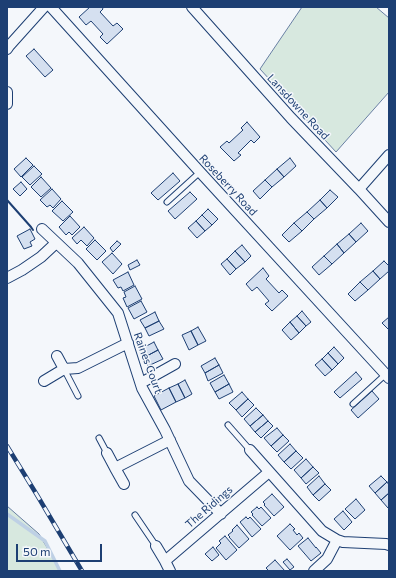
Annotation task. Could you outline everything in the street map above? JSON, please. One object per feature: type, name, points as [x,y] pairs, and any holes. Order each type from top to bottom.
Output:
[{"type":"street","points":[[7,49],[44,7]]},
{"type":"street","name":"Roseberry Road","points":[[51,7],[387,376]]},
{"type":"street","name":"Lansdowne Road","points":[[192,7],[291,118],[389,222]]},
{"type":"street","points":[[7,92],[7,104]]},
{"type":"street","points":[[359,189],[389,155]]},
{"type":"street","name":"Raines Court","points":[[42,229],[78,263],[118,313],[142,388],[170,440],[189,480],[221,514]]},
{"type":"street","points":[[7,278],[41,258],[56,243]]},
{"type":"street","points":[[44,381],[64,369],[78,368],[128,343]]},
{"type":"street","points":[[57,356],[64,369]]},
{"type":"street","points":[[141,383],[175,364]]},
{"type":"street","points":[[115,468],[170,440]]},
{"type":"street","points":[[250,450],[322,531],[343,542],[386,544],[389,546]]},
{"type":"street","points":[[107,453],[124,484]]},
{"type":"street","name":"The Ridings","points":[[166,561],[269,472]]},
{"type":"street","points":[[314,571],[327,559],[337,540]]},
{"type":"street","points":[[156,546],[166,561],[170,571]]},
{"type":"lane","points":[[167,202],[200,172]]},
{"type":"lane","points":[[64,369],[78,396]]},
{"type":"lane","points":[[353,404],[387,376]]},
{"type":"lane","points":[[228,425],[250,450]]},
{"type":"lane","points":[[99,438],[107,453]]},
{"type":"lane","points":[[136,515],[156,546]]},
{"type":"shaded area","points":[[302,7],[376,7],[389,18],[389,92],[336,152],[260,69]]},
{"type":"shaded area","points":[[7,506],[39,534],[61,571],[7,571]]},
{"type":"building","points":[[90,7],[102,7],[103,9],[100,12],[113,26],[117,23],[123,29],[107,44],[100,37],[103,34],[91,21],[86,25],[79,17]]},
{"type":"building","points":[[34,49],[53,70],[45,77],[26,56]]},
{"type":"building","points":[[247,122],[260,137],[254,143],[251,140],[238,153],[241,155],[234,161],[220,147],[227,141],[229,143],[243,130],[241,128]]},
{"type":"building","points":[[26,158],[33,165],[21,177],[14,169]]},
{"type":"building","points":[[290,158],[296,166],[284,177],[277,169]]},
{"type":"building","points":[[34,166],[42,174],[30,185],[22,177]]},
{"type":"building","points":[[277,169],[284,177],[272,187],[265,180]]},
{"type":"building","points":[[173,173],[180,181],[158,200],[151,193]]},
{"type":"building","points":[[41,177],[51,188],[41,197],[31,187]]},
{"type":"building","points":[[265,180],[272,187],[260,199],[253,191]]},
{"type":"building","points":[[21,182],[27,189],[20,196],[13,189]]},
{"type":"building","points":[[52,189],[61,199],[53,208],[50,205],[47,207],[40,200]]},
{"type":"building","points":[[330,190],[338,197],[327,208],[320,200]]},
{"type":"building","points":[[190,192],[197,199],[175,219],[168,211]]},
{"type":"building","points":[[320,200],[327,208],[314,219],[307,212]]},
{"type":"building","points":[[62,201],[73,212],[63,221],[52,211]]},
{"type":"building","points":[[208,209],[218,219],[212,225],[202,215]]},
{"type":"building","points":[[307,212],[314,219],[302,231],[294,223]]},
{"type":"building","points":[[202,215],[212,225],[205,231],[196,221]]},
{"type":"building","points":[[70,216],[80,227],[72,235],[69,232],[66,235],[59,227]]},
{"type":"building","points":[[196,221],[205,231],[197,238],[188,228]]},
{"type":"building","points":[[294,223],[302,231],[289,242],[282,235]]},
{"type":"building","points":[[361,223],[368,231],[356,242],[349,234]]},
{"type":"building","points":[[84,227],[94,238],[87,246],[81,240],[77,244],[72,238]]},
{"type":"building","points":[[30,229],[35,239],[30,242],[32,246],[24,249],[17,236]]},
{"type":"building","points":[[349,234],[356,242],[344,253],[337,244]]},
{"type":"building","points":[[95,240],[106,251],[97,260],[86,249]]},
{"type":"building","points":[[117,241],[121,244],[113,252],[110,248]]},
{"type":"building","points":[[337,244],[344,253],[332,264],[324,256]]},
{"type":"building","points":[[242,245],[251,256],[245,262],[235,251]]},
{"type":"building","points":[[235,251],[245,262],[236,269],[227,259]]},
{"type":"building","points":[[112,253],[122,264],[113,274],[102,262]]},
{"type":"building","points":[[324,256],[332,264],[319,275],[312,267]]},
{"type":"building","points":[[227,259],[236,269],[230,275],[221,264]]},
{"type":"building","points":[[137,260],[140,265],[130,270],[128,265]]},
{"type":"building","points":[[384,261],[389,266],[389,271],[380,279],[373,271]]},
{"type":"building","points":[[263,268],[269,276],[266,279],[279,293],[282,290],[288,296],[272,311],[265,304],[269,301],[257,287],[252,291],[246,284]]},
{"type":"building","points":[[373,271],[380,279],[368,290],[360,282]]},
{"type":"building","points":[[128,272],[134,285],[123,291],[121,287],[118,288],[113,280]]},
{"type":"building","points":[[360,282],[368,290],[355,301],[348,294]]},
{"type":"building","points":[[135,286],[142,299],[127,307],[123,298],[126,297],[124,292]]},
{"type":"building","points":[[141,301],[147,312],[134,319],[128,308]]},
{"type":"building","points":[[302,311],[311,322],[306,326],[297,316]]},
{"type":"building","points":[[155,312],[159,321],[145,328],[140,320]]},
{"type":"building","points":[[297,316],[306,326],[299,333],[290,322]]},
{"type":"building","points":[[389,317],[389,330],[382,323]]},
{"type":"building","points":[[159,321],[164,329],[149,336],[145,328]]},
{"type":"building","points":[[290,322],[299,333],[291,340],[282,330]]},
{"type":"building","points":[[198,327],[206,341],[198,345],[191,331]]},
{"type":"building","points":[[191,331],[198,345],[189,350],[182,335]]},
{"type":"building","points":[[154,342],[158,350],[143,358],[139,350]]},
{"type":"building","points":[[334,347],[344,358],[338,364],[328,353]]},
{"type":"building","points":[[158,350],[163,359],[148,366],[143,358]]},
{"type":"building","points":[[328,353],[338,364],[332,370],[322,359]]},
{"type":"building","points":[[215,358],[219,365],[205,373],[201,366]]},
{"type":"building","points":[[322,359],[332,370],[325,376],[315,365]]},
{"type":"building","points":[[219,365],[223,373],[208,381],[205,373]]},
{"type":"building","points":[[356,372],[362,379],[340,398],[334,392]]},
{"type":"building","points":[[224,375],[229,384],[215,392],[210,383]]},
{"type":"building","points":[[185,380],[192,394],[185,398],[178,384]]},
{"type":"building","points":[[178,384],[185,398],[176,402],[169,388]]},
{"type":"building","points":[[229,384],[233,392],[219,399],[215,392]]},
{"type":"building","points":[[169,388],[176,402],[161,410],[154,396]]},
{"type":"building","points":[[372,391],[379,399],[358,418],[351,410]]},
{"type":"building","points":[[242,392],[248,399],[236,410],[229,403]]},
{"type":"building","points":[[248,399],[254,405],[242,417],[236,410]]},
{"type":"building","points":[[256,408],[263,415],[250,426],[244,419]]},
{"type":"building","points":[[263,415],[268,421],[255,432],[250,426]]},
{"type":"building","points":[[268,421],[273,426],[261,438],[255,432]]},
{"type":"building","points":[[277,428],[283,435],[271,446],[264,438]]},
{"type":"building","points":[[283,435],[289,441],[277,452],[271,446]]},
{"type":"building","points":[[290,444],[296,451],[284,462],[278,455]]},
{"type":"building","points":[[296,451],[303,458],[291,469],[284,462]]},
{"type":"building","points":[[306,459],[313,467],[301,478],[294,470]]},
{"type":"building","points":[[313,467],[319,473],[306,484],[301,478]]},
{"type":"building","points":[[319,476],[325,484],[313,495],[307,487]]},
{"type":"building","points":[[381,476],[387,482],[375,493],[369,486]]},
{"type":"building","points":[[387,482],[389,485],[389,493],[381,500],[375,493]]},
{"type":"building","points":[[325,484],[331,490],[319,501],[313,495]]},
{"type":"building","points":[[389,493],[389,507],[388,508],[381,500]]},
{"type":"building","points":[[272,494],[284,507],[274,516],[263,502]]},
{"type":"building","points":[[356,499],[365,510],[355,519],[345,509]]},
{"type":"building","points":[[257,507],[259,509],[261,507],[271,518],[262,526],[251,512]]},
{"type":"building","points":[[343,511],[352,522],[344,530],[334,519]]},
{"type":"building","points":[[246,517],[248,519],[250,517],[261,529],[252,537],[240,522]]},
{"type":"building","points":[[290,524],[295,529],[293,530],[297,535],[299,533],[303,538],[290,550],[277,536]]},
{"type":"building","points":[[237,525],[249,539],[239,548],[228,535]]},
{"type":"building","points":[[225,536],[237,550],[226,560],[216,548],[221,543],[219,541]]},
{"type":"building","points":[[308,538],[321,553],[311,561],[298,546]]},
{"type":"building","points":[[213,547],[219,555],[212,561],[205,554]]},
{"type":"building","points":[[287,559],[294,567],[290,570],[283,562]]},
{"type":"building","points":[[275,560],[285,571],[269,571],[266,568]]},
{"type":"waterway","points":[[7,514],[45,541],[60,571]]},
{"type":"railway","points":[[7,446],[82,571]]},
{"type":"wall","points":[[7,200],[33,230]]}]
